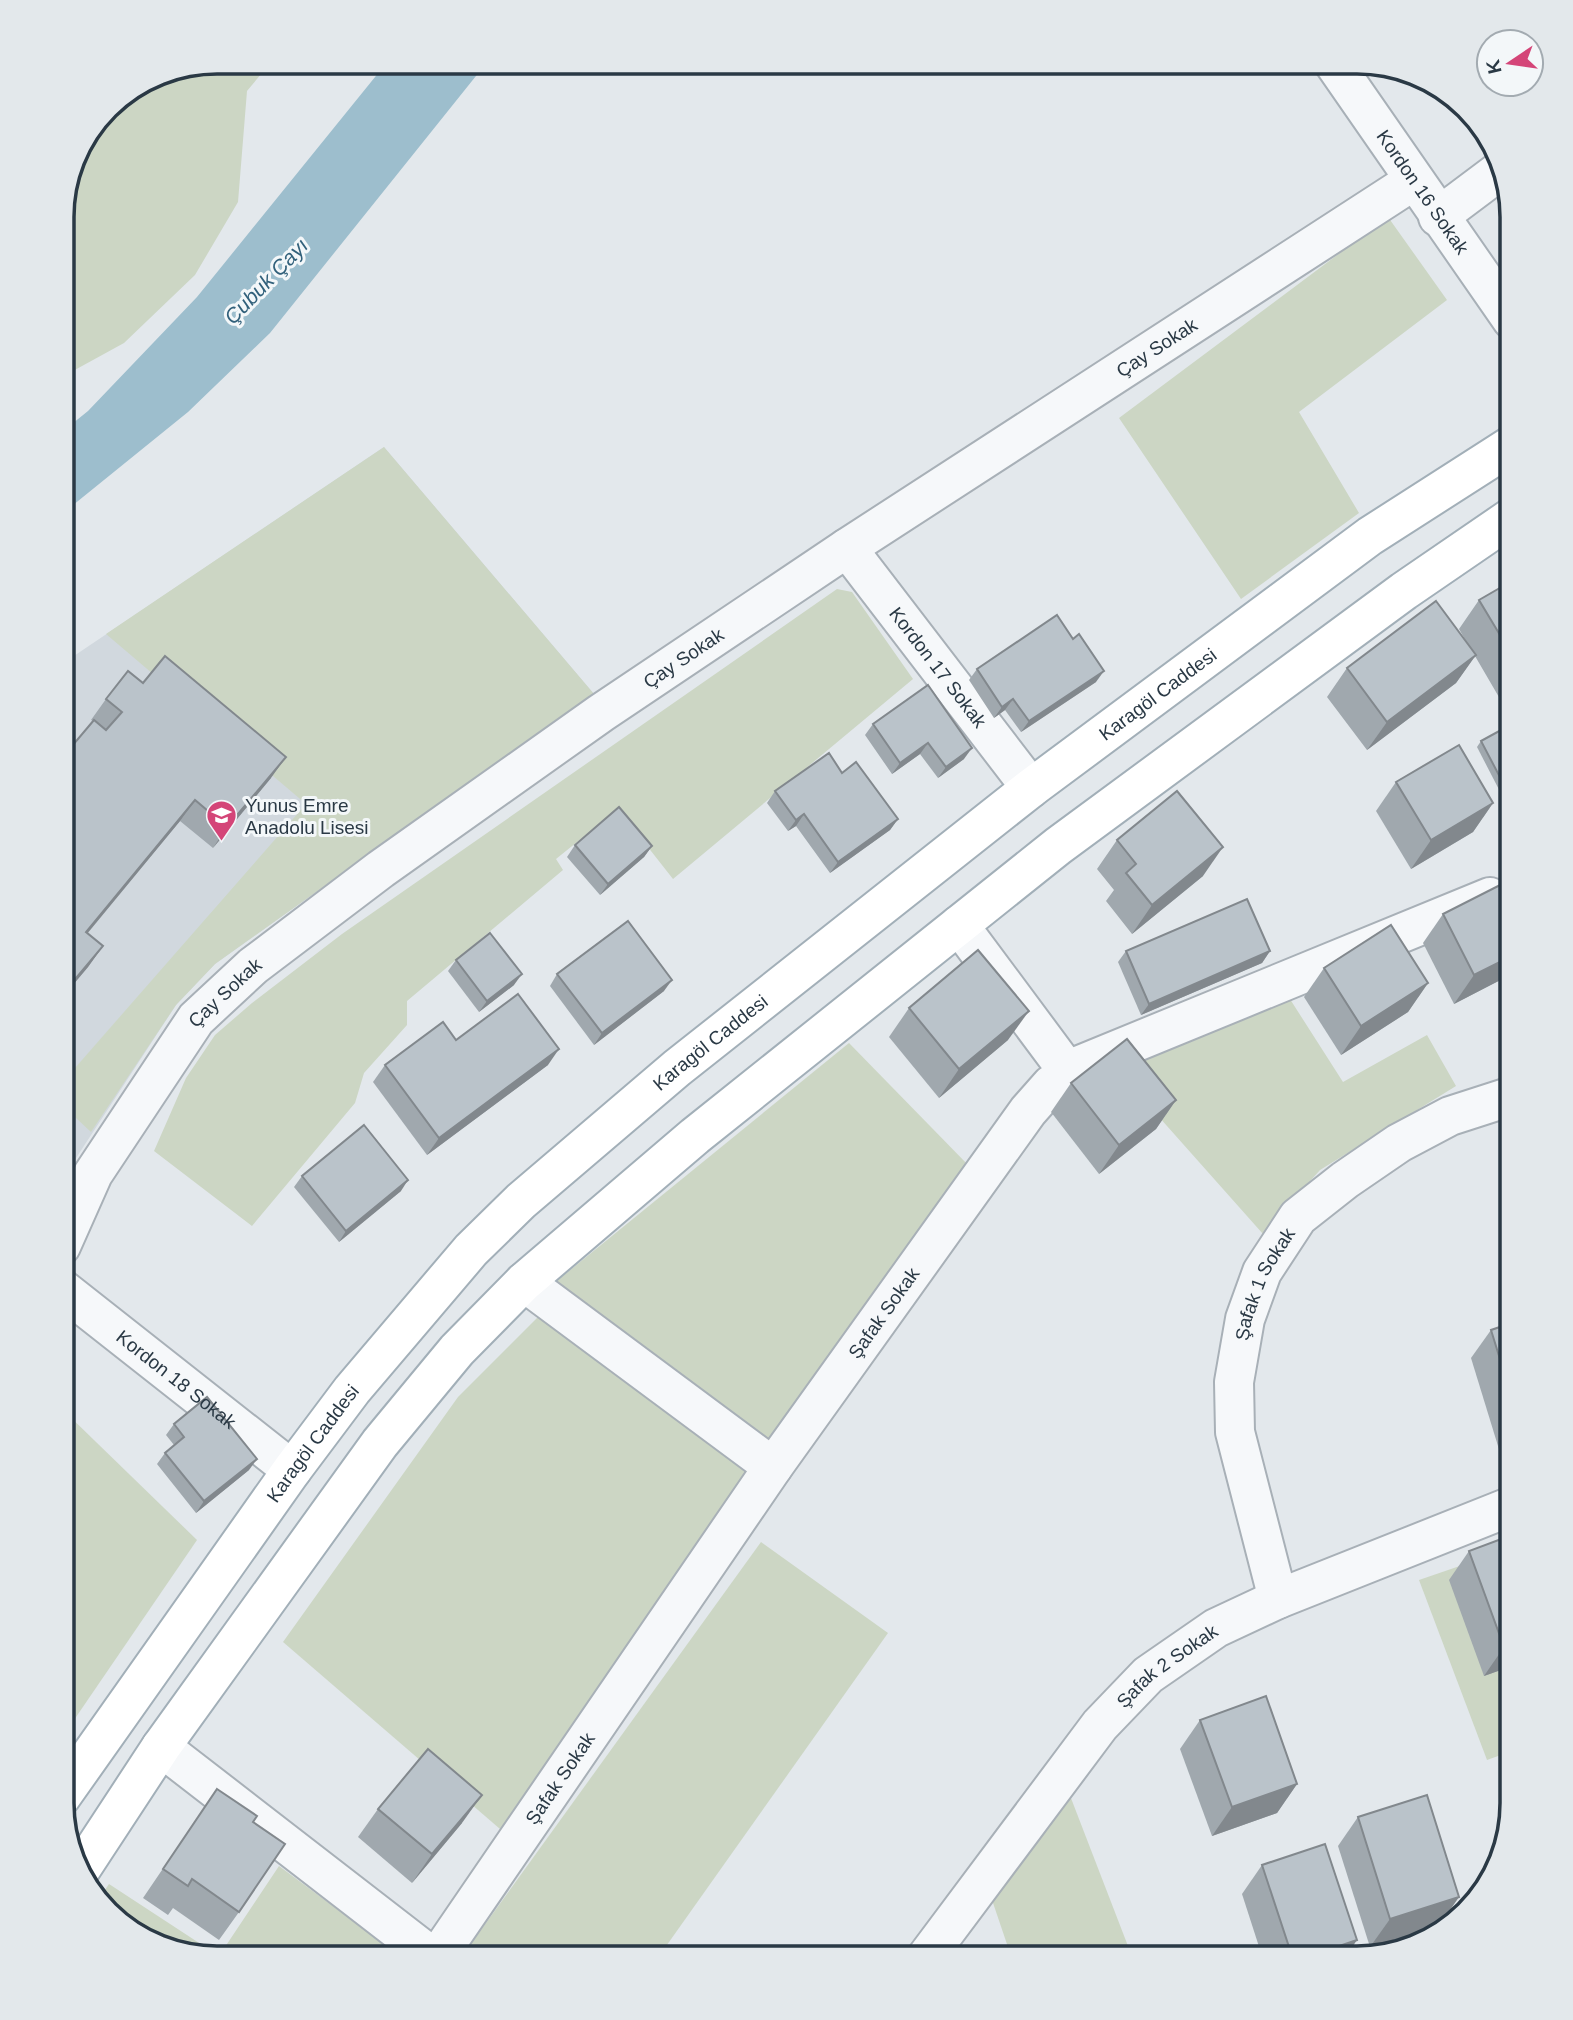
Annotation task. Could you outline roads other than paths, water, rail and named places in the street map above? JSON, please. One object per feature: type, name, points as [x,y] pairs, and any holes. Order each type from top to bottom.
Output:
[{"type":"main road","name":"Karagöl Caddesi","points":[[74,1779],[292,1470],[405,1326],[471,1250],[521,1201],[677,1068],[1031,788],[1370,536],[1500,453]]},
{"type":"main road","points":[[86,1861],[161,1747],[380,1443],[457,1350],[524,1282],[695,1136],[1058,846],[1404,591],[1500,525]]},
{"type":"street","name":"Kordon 16 Sokak","points":[[1341,74],[1500,303]]},
{"type":"street","points":[[1438,217],[1494,176]]},
{"type":"street","name":"Çay Sokak","points":[[74,1217],[93,1174],[196,1018],[218,995],[392,862],[601,713],[847,548],[1413,181]]},
{"type":"street","name":"Kordon 17 Sokak","points":[[847,548],[1031,788]]},
{"type":"street","name":"Şafak Sokak","points":[[444,1946],[773,1467],[1028,1111],[1051,1085],[1080,1065],[1384,938],[1500,893]]},
{"type":"street","points":[[958,925],[1069,1073]]},
{"type":"street","name":"Şafak 1 Sokak","points":[[1278,1599],[1235,1432],[1234,1382],[1245,1319],[1262,1272],[1298,1217],[1345,1180],[1399,1143],[1450,1116],[1500,1100]]},
{"type":"street","points":[[524,1282],[773,1467]]},
{"type":"street","name":"Kordon 18 Sokak","points":[[74,1298],[292,1470]]},
{"type":"street","name":"Şafak 2 Sokak","points":[[935,1946],[1100,1725],[1148,1675],[1216,1628],[1278,1599],[1500,1511]]},
{"type":"street","points":[[161,1747],[418,1946]]},
{"type":"water","name":"Çubuk Çayı","points":[[377,74],[478,74],[270,333],[188,412],[74,504],[74,422],[197,297]]},
{"type":"place","name":"Yunus Emre Anadolu Lisesi","points":[[222,843]]}]
